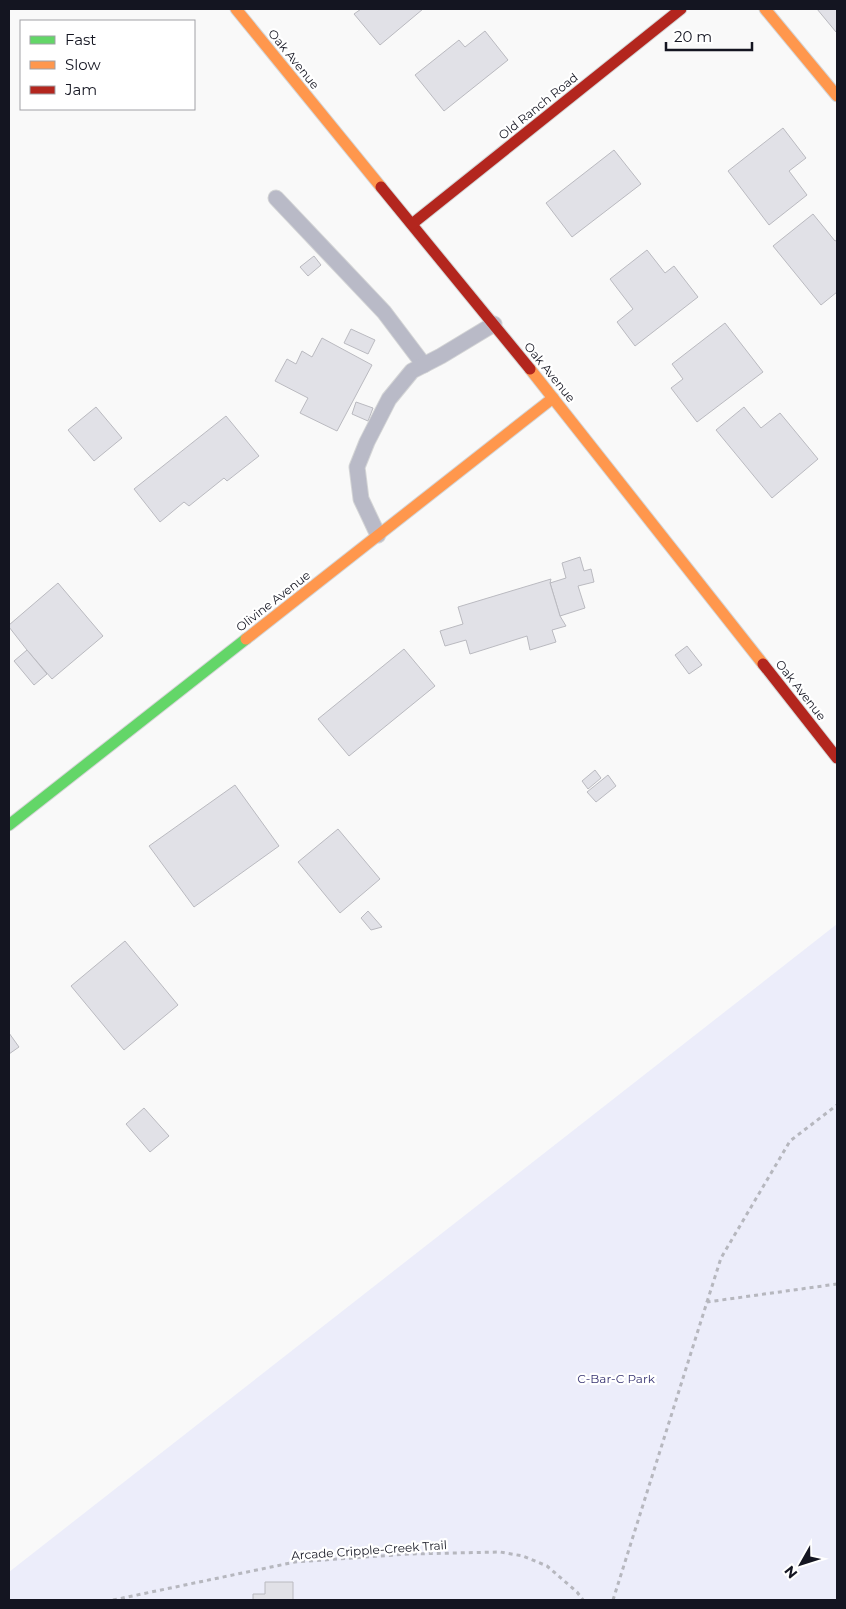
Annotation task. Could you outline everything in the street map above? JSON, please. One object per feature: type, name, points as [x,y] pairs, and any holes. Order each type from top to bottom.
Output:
[{"type":"street","name":"Oak Avenue","points":[[236,9],[554,398],[837,758]]},
{"type":"street","name":"Old Ranch Road","points":[[412,224],[681,9]]},
{"type":"street","points":[[765,9],[837,96]]},
{"type":"street","name":"Olivine Avenue","points":[[9,825],[554,398]]},
{"type":"lane","points":[[276,198],[384,312],[424,365]]},
{"type":"lane","points":[[378,535],[361,499],[357,467],[367,442],[389,399],[412,371],[494,324]]},
{"type":"path","points":[[613,1600],[722,1258],[790,1141],[837,1105]]},
{"type":"path","points":[[707,1302],[837,1284]]},
{"type":"path","name":"Arcade Cripple-Creek Trail","points":[[113,1600],[294,1562],[409,1554],[500,1552],[523,1556],[547,1566],[584,1600]]},
{"type":"green space","name":"C-Bar-C Park","points":[[837,924],[837,1600],[9,1600],[9,1572]]},
{"type":"building","points":[[361,9],[423,9],[380,45],[354,14]]},
{"type":"building","points":[[817,9],[837,9],[836,32]]},
{"type":"building","points":[[485,31],[508,60],[444,111],[415,75],[459,40],[465,47]]},
{"type":"building","points":[[783,128],[806,158],[789,171],[807,195],[769,225],[728,171]]},
{"type":"building","points":[[614,150],[641,184],[572,237],[546,203]]},
{"type":"building","points":[[813,214],[835,241],[837,240],[837,292],[821,305],[773,246]]},
{"type":"building","points":[[647,250],[665,273],[674,266],[698,297],[635,346],[617,322],[633,309],[610,279]]},
{"type":"building","points":[[314,256],[321,265],[308,276],[300,267]]},
{"type":"building","points":[[725,323],[763,372],[697,422],[671,388],[683,379],[672,364]]},
{"type":"building","points":[[351,329],[375,340],[368,354],[344,343]]},
{"type":"building","points":[[322,338],[372,365],[337,431],[300,413],[308,398],[275,381],[287,359],[296,364],[302,351],[312,357]]},
{"type":"building","points":[[356,402],[373,408],[368,421],[352,414]]},
{"type":"building","points":[[96,407],[122,438],[94,461],[68,430]]},
{"type":"building","points":[[744,407],[761,428],[780,413],[818,459],[772,498],[716,430]]},
{"type":"building","points":[[226,416],[259,456],[227,481],[224,478],[189,506],[184,502],[160,522],[134,489]]},
{"type":"building","points":[[580,557],[584,571],[591,569],[594,582],[578,586],[585,608],[560,616],[550,583],[566,578],[562,563]]},
{"type":"building","points":[[551,579],[550,583],[560,616],[566,626],[552,630],[556,642],[530,650],[527,636],[470,654],[466,640],[445,646],[440,631],[463,624],[458,607]]},
{"type":"building","points":[[58,583],[103,636],[52,679],[9,625]]},
{"type":"building","points":[[687,646],[702,665],[689,674],[675,655]]},
{"type":"building","points":[[404,649],[435,686],[349,756],[318,719]]},
{"type":"building","points":[[27,650],[47,674],[34,685],[14,661]]},
{"type":"building","points":[[595,770],[601,778],[588,789],[582,781]]},
{"type":"building","points":[[608,775],[616,786],[596,802],[587,792]]},
{"type":"building","points":[[235,785],[279,846],[194,907],[149,846]]},
{"type":"building","points":[[338,829],[380,879],[340,913],[298,862]]},
{"type":"building","points":[[368,911],[382,927],[371,930],[361,918]]},
{"type":"building","points":[[125,941],[178,1005],[124,1050],[71,986]]},
{"type":"building","points":[[9,1033],[19,1047],[9,1054]]},
{"type":"building","points":[[144,1108],[169,1136],[150,1152],[126,1124]]},
{"type":"building","points":[[265,1582],[293,1582],[293,1600],[253,1600],[253,1594],[265,1594]]},
{"type":"traffic: fast","points":[[9,825],[246,639]]},
{"type":"traffic: slow","points":[[236,9],[381,187]]},
{"type":"traffic: slow","points":[[765,9],[837,96]]},
{"type":"traffic: slow","points":[[530,369],[763,664]]},
{"type":"traffic: slow","points":[[246,639],[553,398]]},
{"type":"traffic: jam","points":[[412,224],[681,9]]},
{"type":"traffic: jam","points":[[381,187],[530,369]]},
{"type":"traffic: jam","points":[[763,664],[837,758]]}]
